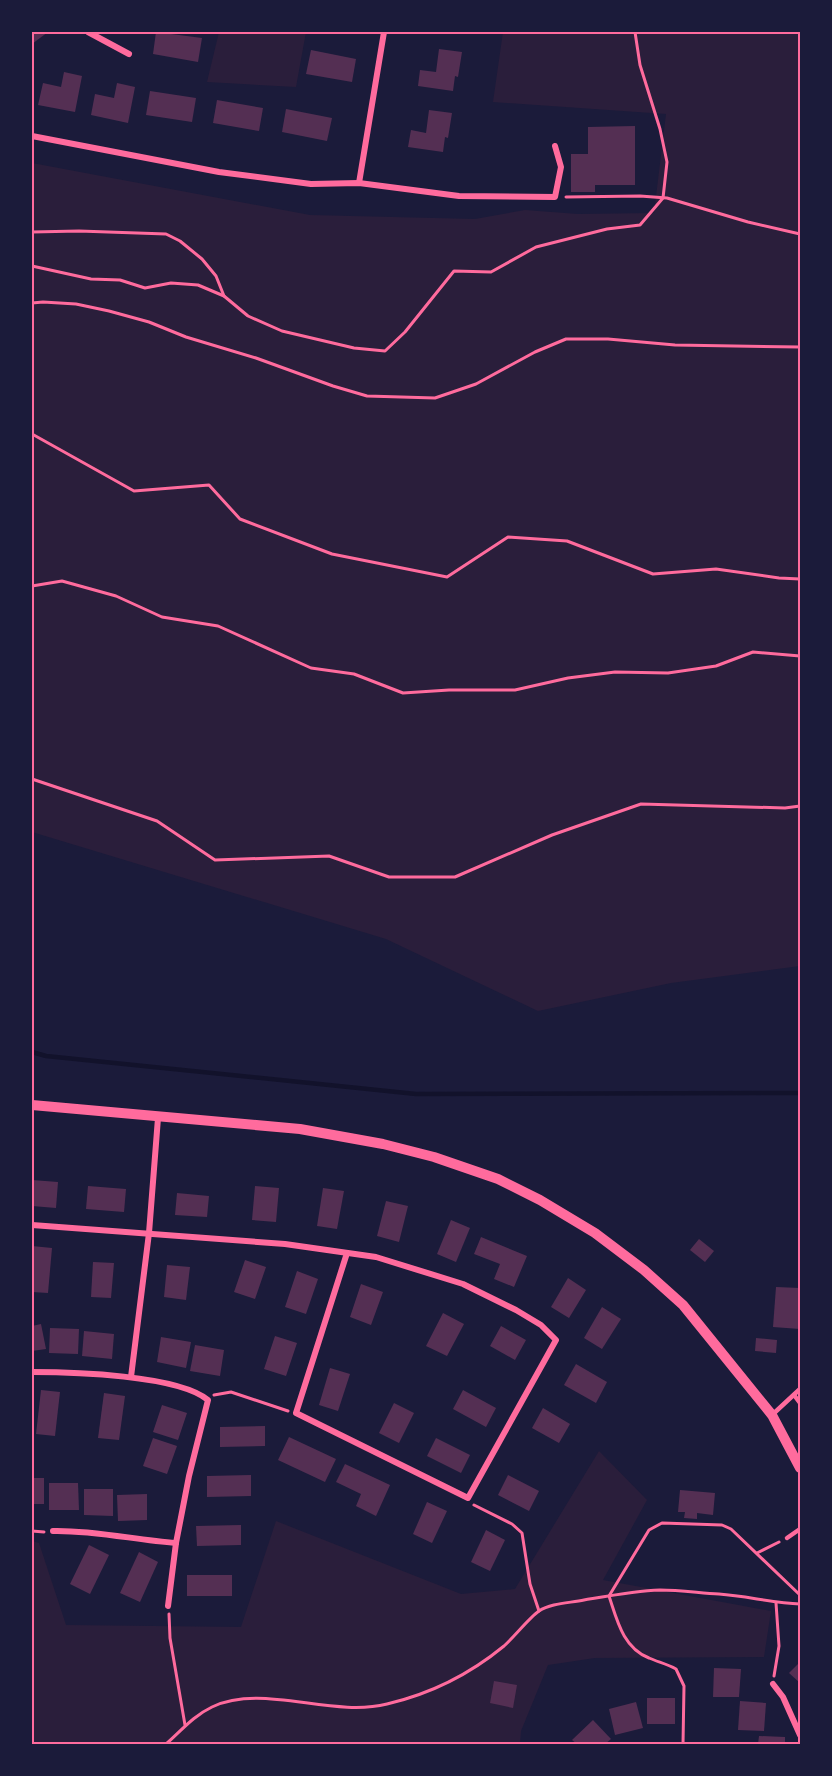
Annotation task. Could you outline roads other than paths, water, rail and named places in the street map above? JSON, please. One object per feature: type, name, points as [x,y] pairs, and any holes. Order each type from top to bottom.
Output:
[{"type":"street","points":[[88,32],[129,54]]},
{"type":"street","points":[[360,183],[384,32]]},
{"type":"street","points":[[32,136],[219,172],[311,184],[360,183],[459,196],[555,197],[561,168],[555,146]]},
{"type":"street","points":[[32,1105],[300,1129],[383,1144],[434,1157],[498,1179],[540,1200],[596,1233],[644,1270],[683,1305],[772,1415],[801,1468]]},
{"type":"street","points":[[131,1377],[149,1233],[158,1118]]},
{"type":"street","points":[[32,1225],[285,1244],[347,1253],[385,1260],[463,1284],[541,1325],[556,1340],[468,1498],[296,1413],[347,1253]]},
{"type":"street","points":[[32,1372],[131,1377],[176,1386],[201,1394],[208,1400],[189,1476],[176,1544],[168,1606]]},
{"type":"street","points":[[53,1530],[74,1530],[176,1544]]},
{"type":"street","points":[[773,1684],[783,1697],[801,1735]]},
{"type":"lane","points":[[772,1415],[801,1389]]},
{"type":"lane","points":[[795,1395],[801,1403]]},
{"type":"lane","points":[[787,1538],[801,1529]]},
{"type":"waterway","points":[[32,1052],[46,1056],[416,1094],[800,1093]]}]
